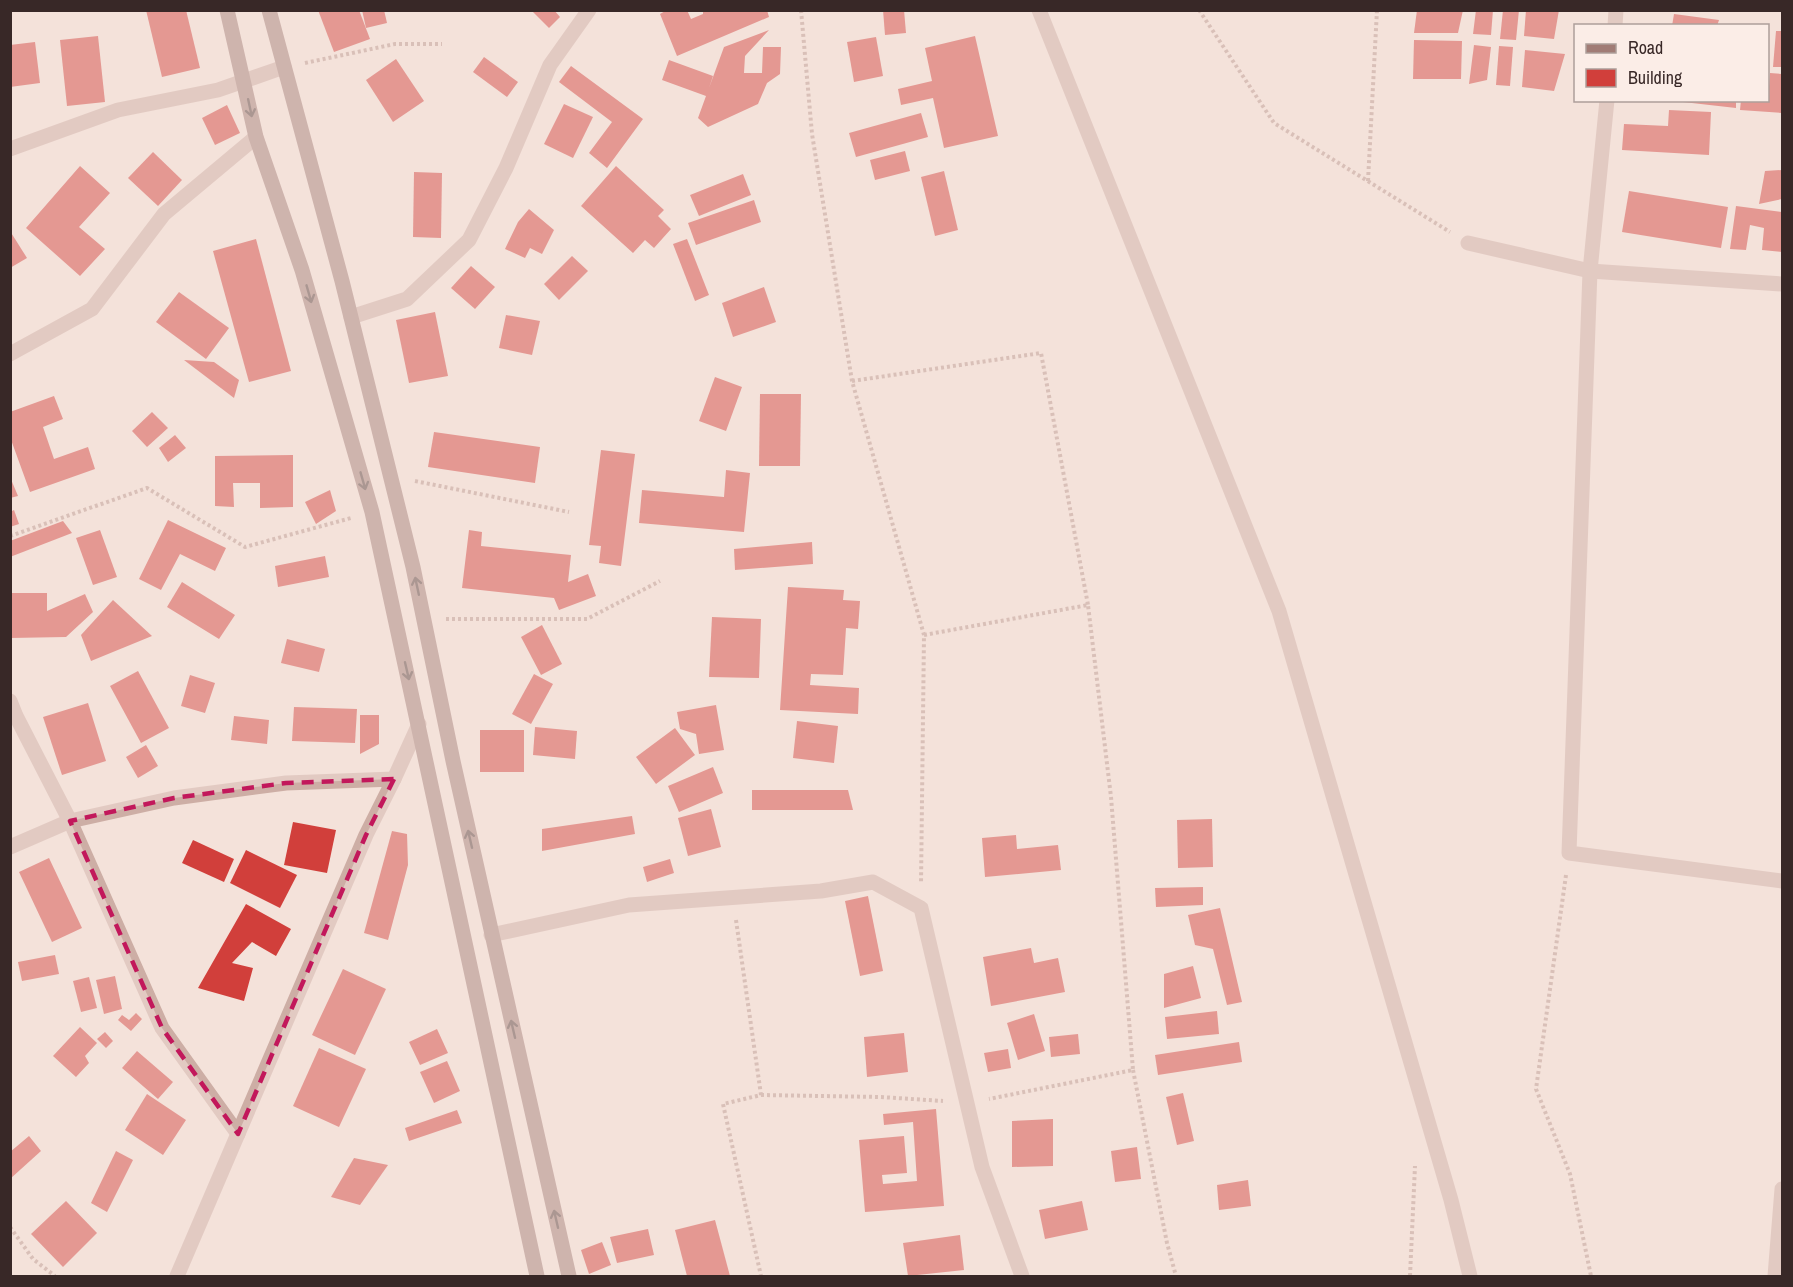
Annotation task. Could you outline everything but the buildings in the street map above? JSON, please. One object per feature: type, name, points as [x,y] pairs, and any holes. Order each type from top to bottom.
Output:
[{"type":"street","points":[[227,10],[256,137],[302,270],[372,512],[537,1276]]},
{"type":"street","points":[[269,10],[391,476],[568,1276]]},
{"type":"street","points":[[351,317],[407,299],[469,240],[506,168],[550,65],[589,10]]},
{"type":"street","points":[[1039,10],[1279,611],[1470,1276]]},
{"type":"street","points":[[10,149],[118,110],[218,90],[284,67]]},
{"type":"street","points":[[1607,102],[1590,271],[1569,853],[1782,881]]},
{"type":"street","points":[[10,354],[92,309],[164,214],[256,137]]},
{"type":"street","points":[[1468,243],[1590,271],[1782,284]]},
{"type":"street","points":[[10,701],[70,821],[162,1028],[238,1134]]},
{"type":"street","points":[[177,1276],[366,835],[419,724]]},
{"type":"street","points":[[10,847],[70,821],[174,798],[286,783],[394,779]]},
{"type":"street","points":[[491,934],[629,905],[821,891],[873,882],[921,908],[982,1167],[1022,1276]]},
{"type":"street","points":[[1775,1276],[1782,1189]]},
{"type":"path","points":[[801,10],[812,134],[852,381],[924,635],[921,908]]},
{"type":"path","points":[[1199,10],[1274,123],[1468,243]]},
{"type":"path","points":[[1368,181],[1377,10]]},
{"type":"path","points":[[284,67],[395,44],[442,44]]},
{"type":"path","points":[[852,381],[1041,353],[1088,605],[1111,797],[1133,1070],[1167,1244],[1176,1276]]},
{"type":"path","points":[[391,476],[569,512]]},
{"type":"path","points":[[10,536],[147,488],[245,547],[372,512]]},
{"type":"path","points":[[424,620],[587,619],[660,581]]},
{"type":"path","points":[[924,635],[1088,605]]},
{"type":"path","points":[[1569,853],[1536,1089],[1570,1174],[1591,1276]]},
{"type":"path","points":[[733,899],[761,1095]]},
{"type":"path","points":[[760,1276],[723,1104],[761,1095],[881,1097],[968,1103],[1133,1070]]},
{"type":"path","points":[[1410,1276],[1415,1161]]},
{"type":"path","points":[[10,1227],[33,1259],[55,1276]]},
{"type":"highlighted area","points":[[394,779],[366,835],[238,1134],[162,1028],[70,821],[174,798],[286,783]]}]
